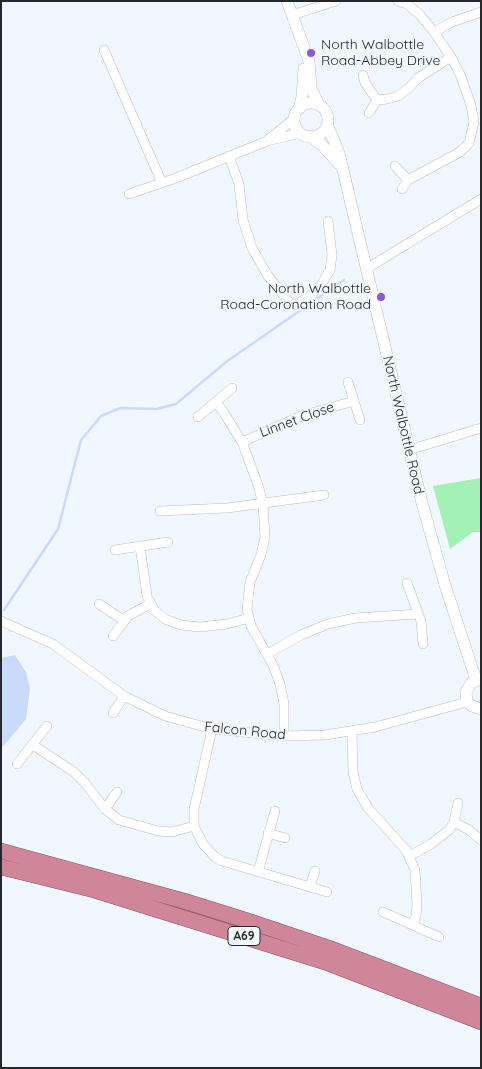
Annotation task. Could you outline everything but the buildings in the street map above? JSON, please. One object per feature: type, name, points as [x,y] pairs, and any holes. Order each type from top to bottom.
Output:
[{"type":"highway","name":"A69","points":[[1,851],[184,900],[329,948],[481,1006]]},
{"type":"highway","name":"A69","points":[[1,867],[112,896],[325,962],[481,1022]]},
{"type":"street","name":"North Walbottle Road","points":[[287,1],[309,61],[311,88],[319,105],[327,113],[327,124],[339,153],[409,450],[445,585],[478,680],[468,687],[466,692],[467,702]]},
{"type":"street","points":[[292,15],[336,1]]},
{"type":"street","points":[[398,1],[407,4],[420,15],[451,57],[460,74],[478,122],[469,143],[460,152],[408,180],[402,189]]},
{"type":"street","points":[[434,32],[452,22],[481,12]]},
{"type":"street","points":[[104,50],[162,183]]},
{"type":"street","points":[[377,100],[387,100],[398,96],[418,78],[451,57]]},
{"type":"street","name":"North Walbottle Road","points":[[307,58],[304,63],[302,97],[297,113],[297,128],[322,145],[341,166]]},
{"type":"street","points":[[362,75],[365,83],[377,100]]},
{"type":"street","points":[[369,113],[377,100]]},
{"type":"street","points":[[267,141],[308,103],[319,105]]},
{"type":"street","points":[[129,194],[162,183],[267,141],[321,134],[327,124]]},
{"type":"street","points":[[229,156],[239,184],[243,220],[252,248],[268,276],[290,303],[295,305],[310,296],[330,270],[332,255],[328,221]]},
{"type":"street","points":[[395,166],[408,180]]},
{"type":"street","points":[[366,269],[481,199]]},
{"type":"street","points":[[348,382],[360,420]]},
{"type":"street","points":[[198,417],[232,388]]},
{"type":"street","name":"Linnet Close","points":[[242,442],[288,421],[354,401]]},
{"type":"street","points":[[216,402],[242,442],[263,504],[266,537],[248,591],[249,618],[256,636],[277,674],[283,694],[284,736]]},
{"type":"street","points":[[409,450],[481,428]]},
{"type":"street","points":[[160,511],[206,510],[324,495]]},
{"type":"street","points":[[115,550],[168,542]]},
{"type":"street","points":[[140,546],[150,604],[165,619],[190,626],[227,624],[249,618]]},
{"type":"street","points":[[407,583],[423,629],[423,644]]},
{"type":"street","points":[[99,604],[123,620]]},
{"type":"street","points":[[112,636],[123,620],[133,612],[150,604]]},
{"type":"street","points":[[267,654],[301,635],[328,624],[355,618],[418,614]]},
{"type":"street","name":"Falcon Road","points":[[1,621],[42,638],[64,651],[124,696],[165,716],[212,730],[284,736],[311,736],[352,731],[467,702]]},
{"type":"street","points":[[113,713],[124,696]]},
{"type":"street","points":[[467,702],[481,709]]},
{"type":"street","points":[[17,764],[47,726]]},
{"type":"street","points":[[212,730],[194,809],[194,826],[203,844],[215,857],[231,865],[327,892]]},
{"type":"street","points":[[352,731],[353,772],[357,789],[368,808],[402,844],[410,856],[415,870],[417,905],[413,925]]},
{"type":"street","points":[[33,745],[74,772],[85,783],[104,809],[119,820],[158,831],[172,832],[194,826]]},
{"type":"street","points":[[104,809],[117,792]]},
{"type":"street","points":[[410,856],[431,844],[448,830],[454,822],[458,803]]},
{"type":"street","points":[[258,872],[275,811]]},
{"type":"street","points":[[454,822],[470,830],[481,840]]},
{"type":"street","points":[[268,833],[285,838]]},
{"type":"street","points":[[310,886],[315,871]]},
{"type":"street","points":[[383,912],[439,937]]},
{"type":"green space","points":[[481,478],[481,532],[473,532],[450,549],[433,486]]},
{"type":"water","points":[[15,655],[26,672],[30,689],[26,719],[1,749],[1,658]]},
{"type":"waterway","points":[[4,610],[58,529],[81,440],[101,416],[120,408],[157,409],[176,404],[226,362],[344,280]]},
{"type":"place","name":"North Walbottle Road-Abbey Drive","points":[[311,53]]},
{"type":"place","name":"North Walbottle Road-Coronation Road","points":[[381,297]]}]
